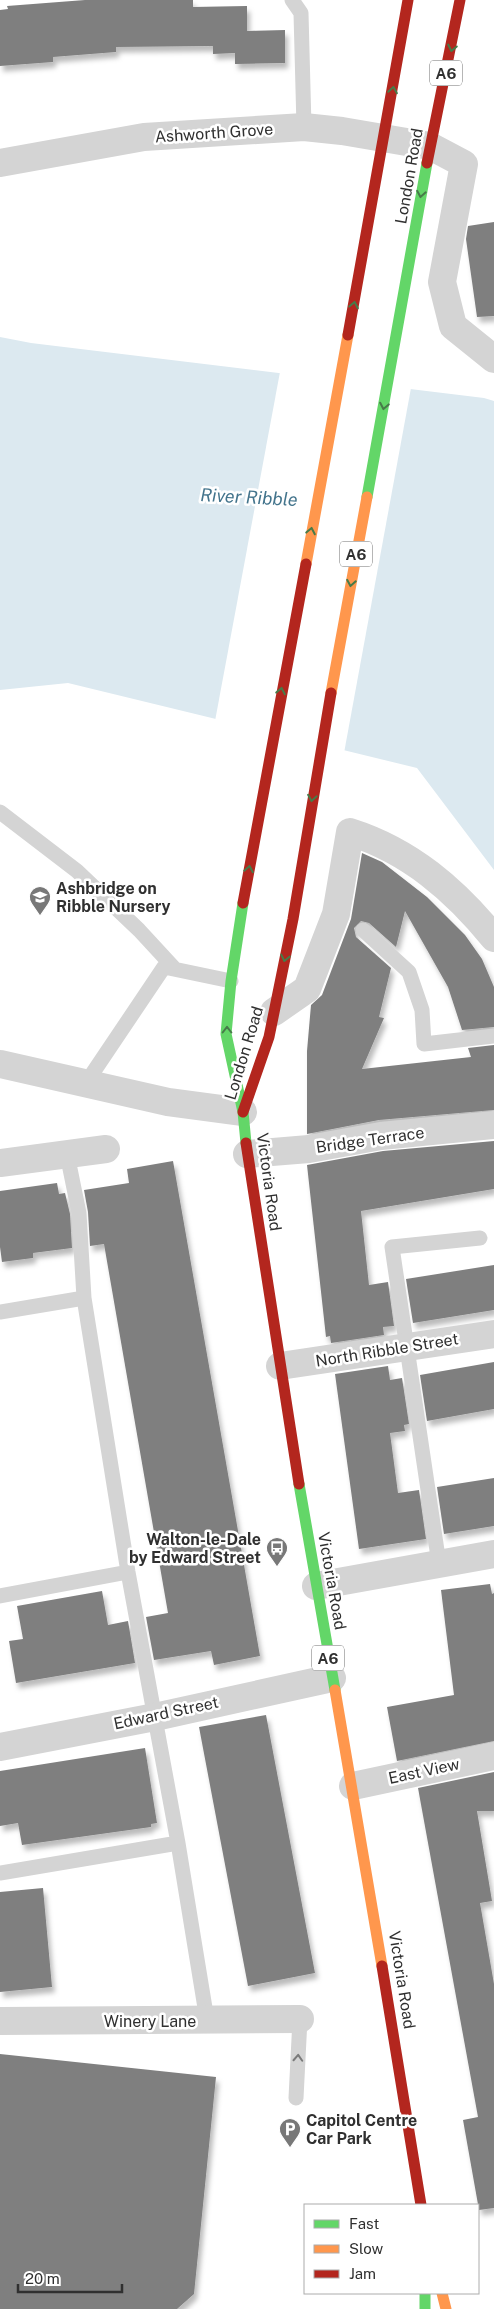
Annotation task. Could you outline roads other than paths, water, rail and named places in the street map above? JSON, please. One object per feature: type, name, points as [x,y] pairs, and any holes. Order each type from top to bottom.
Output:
[{"type":"highway","name":"London Road","points":[[243,1112],[226,1034],[231,981],[272,739],[385,138],[408,0]]},
{"type":"highway","name":"London Road","points":[[243,1112],[269,1036],[293,919],[320,750],[393,358],[430,146],[453,42],[460,0]]},
{"type":"highway","name":"Victoria Road","points":[[243,1112],[247,1154],[280,1366],[316,1586],[353,1786],[421,2204]]},
{"type":"highway","points":[[425,2294],[425,2309]]},
{"type":"highway","points":[[442,2294],[446,2309]]},
{"type":"street","name":"Ashworth Grove","points":[[0,163],[144,137],[304,127],[430,146],[464,164],[442,282],[453,326],[494,359]]},
{"type":"street","points":[[274,1012],[307,989],[336,914],[350,832],[375,840],[424,869],[466,905],[494,938]]},
{"type":"street","points":[[0,1064],[168,1102],[243,1112]]},
{"type":"street","name":"Bridge Terrace","points":[[247,1154],[310,1149],[381,1136],[494,1125]]},
{"type":"street","points":[[0,1163],[106,1149]]},
{"type":"street","name":"North Ribble Street","points":[[280,1366],[494,1334]]},
{"type":"street","points":[[316,1586],[494,1554]]},
{"type":"street","name":"Edward Street","points":[[0,1747],[155,1717],[332,1678]]},
{"type":"street","name":"East View","points":[[353,1786],[494,1756]]},
{"type":"street","name":"Winery Lane","points":[[0,2021],[300,2019]]},
{"type":"lane","points":[[292,0],[301,13],[304,127]]},
{"type":"lane","points":[[0,812],[77,871],[139,930],[175,969]]},
{"type":"lane","points":[[363,930],[409,972],[422,1010],[424,1044],[494,1036]]},
{"type":"lane","points":[[86,1083],[164,967],[231,981]]},
{"type":"lane","points":[[67,1154],[79,1213],[84,1298],[128,1572],[178,1843],[207,2020]]},
{"type":"lane","points":[[439,1564],[392,1247],[480,1238]]},
{"type":"lane","points":[[0,1312],[84,1298]]},
{"type":"lane","points":[[0,1596],[128,1572]]},
{"type":"lane","points":[[0,1874],[178,1843]]},
{"type":"lane","points":[[296,2098],[300,2019]]},
{"type":"water","name":"River Ribble","points":[[0,337],[31,343],[484,398],[494,401],[494,870],[417,768],[68,683],[0,690]]},
{"type":"place","name":"Ashbridge on Ribble Nursery","points":[[40,916]]},
{"type":"place","name":"Walton-le-Dale by Edward Street","points":[[277,1567]]},
{"type":"place","name":"Capitol Centre Car Park","points":[[290,2148]]}]
